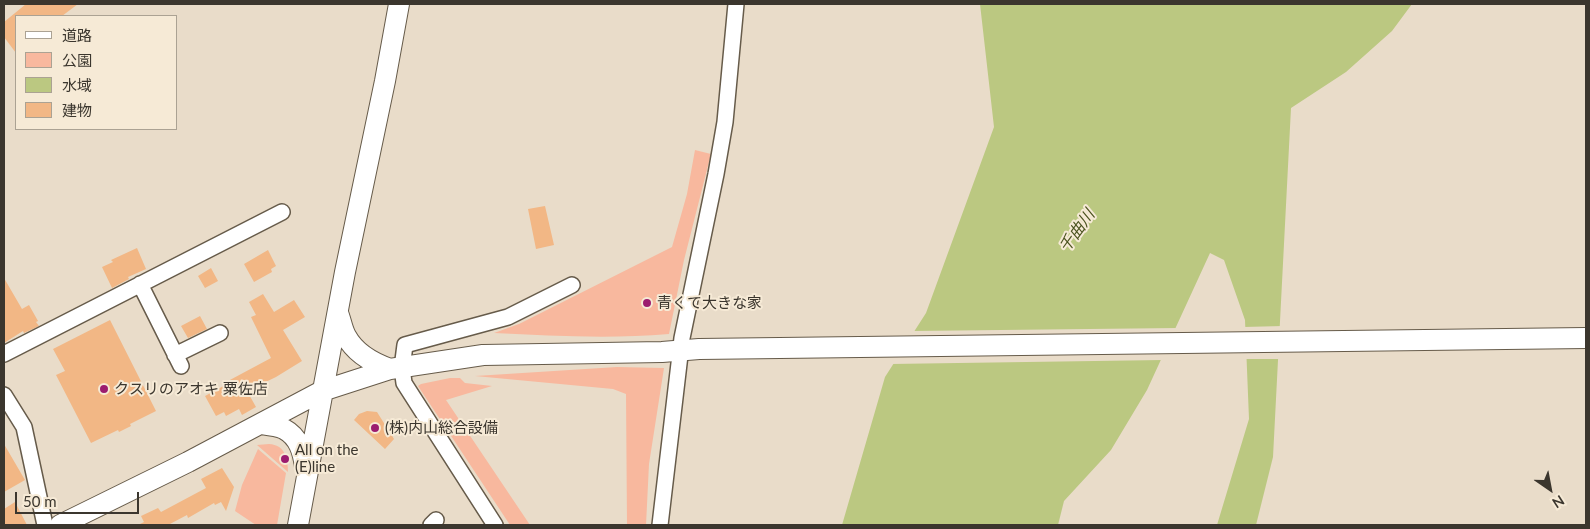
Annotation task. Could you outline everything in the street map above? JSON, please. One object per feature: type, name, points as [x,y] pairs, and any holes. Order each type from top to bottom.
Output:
[{"type":"street","points":[[298,525],[345,272],[399,4]]},
{"type":"street","points":[[660,525],[690,350],[725,122],[736,4]]},
{"type":"street","points":[[4,354],[282,212]]},
{"type":"street","points":[[140,284],[178,361],[220,334]]},
{"type":"street","points":[[396,368],[405,345],[508,316],[572,285]]},
{"type":"street","points":[[338,313],[346,336],[358,350],[375,363],[396,368],[414,400],[495,525]]},
{"type":"street","points":[[60,525],[188,462],[322,391],[396,368],[483,355],[690,350],[1586,338]]},
{"type":"street","points":[[4,395],[24,427],[45,525]]},
{"type":"street","points":[[260,424],[284,429],[300,444],[303,452],[306,479]]},
{"type":"green space","points":[[695,150],[711,154],[684,260],[669,334],[604,337],[494,333],[519,324],[672,247],[687,194]]},
{"type":"green space","points":[[617,367],[664,368],[649,464],[646,525],[627,525],[626,394],[613,389],[475,376]]},
{"type":"green space","points":[[450,378],[460,378],[465,383],[492,386],[446,400],[530,525],[510,525],[418,386]]},
{"type":"green space","points":[[269,444],[282,450],[287,462],[288,472],[257,445]]},
{"type":"green space","points":[[258,449],[286,473],[277,525],[256,525],[235,511],[242,485]]},
{"type":"water","name":"千曲川","points":[[980,4],[1412,4],[1392,31],[1346,72],[1291,108],[1273,457],[1256,525],[1217,525],[1249,419],[1245,320],[1224,260],[1210,253],[1147,390],[1111,450],[1064,501],[1058,525],[842,525],[885,377],[926,313],[994,127]]},
{"type":"pier","points":[[1283,326],[1281,359],[1244,359],[1243,327]]},
{"type":"pier","points":[[1178,328],[1163,360],[890,364],[911,331]]},
{"type":"building","points":[[26,4],[78,4],[63,15],[15,15],[15,52],[4,37],[4,22]]},
{"type":"building","points":[[545,206],[554,245],[536,249],[528,209]]},
{"type":"building","points":[[137,248],[146,269],[128,277],[129,279],[112,288],[102,267],[113,262],[111,260]]},
{"type":"building","points":[[268,250],[276,266],[271,269],[272,272],[254,282],[244,264]]},
{"type":"building","points":[[211,268],[218,281],[205,288],[198,276]]},
{"type":"building","points":[[4,278],[22,309],[29,305],[39,326],[24,333],[23,331],[4,343]]},
{"type":"building","points":[[263,294],[274,312],[294,300],[305,317],[283,330],[302,361],[276,377],[247,391],[256,407],[242,415],[239,409],[226,416],[224,412],[216,416],[205,396],[229,383],[228,381],[271,358],[251,317],[256,315],[249,302]]},
{"type":"building","points":[[200,316],[207,329],[188,338],[181,326]]},
{"type":"building","name":"クスリのアオキ 粟佐店","points":[[110,320],[156,411],[130,424],[131,426],[119,432],[118,430],[91,443],[56,375],[65,371],[53,349]]},
{"type":"building","points":[[367,411],[377,412],[394,439],[385,449],[354,420],[359,414]]},
{"type":"building","points":[[4,444],[25,480],[4,492]]},
{"type":"building","points":[[222,468],[234,487],[226,511],[221,502],[215,505],[214,503],[188,518],[187,515],[168,525],[138,525],[144,522],[141,516],[158,508],[161,512],[206,488],[201,479]]},
{"type":"building","points":[[15,502],[27,525],[4,525],[4,509]]},
{"type":"place","name":"青くて大きな家","points":[[647,303]]},
{"type":"place","name":"クスリのアオキ 粟佐店","points":[[104,389]]},
{"type":"place","name":"(株)内山総合設備","points":[[375,428]]},
{"type":"place","name":"All on the (E)line","points":[[285,459]]}]
